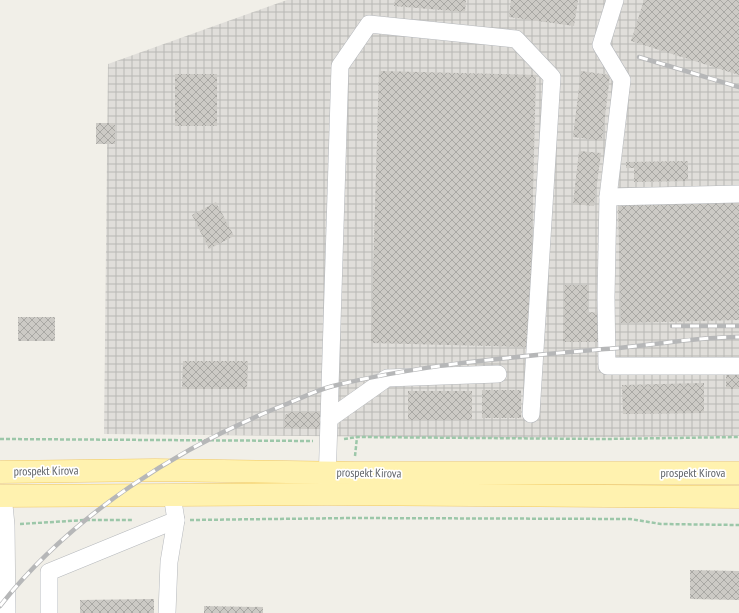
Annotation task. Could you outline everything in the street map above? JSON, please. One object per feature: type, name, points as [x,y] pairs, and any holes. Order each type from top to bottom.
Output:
[{"type":"main road","name":"prospekt Kirova","points":[[0,472],[163,470],[739,473]]},
{"type":"main road","name":"prospekt Kirova","points":[[2,495],[327,494],[739,497]]},
{"type":"street","points":[[615,0],[601,44],[622,80],[608,197],[606,297],[607,366],[739,366]]},
{"type":"street","points":[[327,494],[340,66],[369,24],[516,39],[552,77],[531,414]]},
{"type":"street","points":[[608,197],[739,194]]},
{"type":"street","points":[[329,419],[387,378],[498,374]]},
{"type":"street","points":[[2,495],[6,525],[7,613]]},
{"type":"street","points":[[167,613],[169,562],[176,520],[172,495]]},
{"type":"street","points":[[49,613],[49,572],[176,520]]},
{"type":"path","points":[[0,439],[329,442],[357,437],[605,439],[739,437]]},
{"type":"path","points":[[176,520],[353,518],[622,519],[661,524],[739,525]]},
{"type":"path","points":[[6,525],[84,520],[138,520]]},
{"type":"shaded area","points":[[287,0],[739,0],[739,436],[511,438],[104,434],[108,64]]},
{"type":"building","points":[[395,0],[466,0],[465,12],[394,6]]},
{"type":"building","points":[[511,0],[578,0],[574,26],[509,17]]},
{"type":"building","points":[[644,0],[739,0],[739,75],[631,41]]},
{"type":"building","points":[[379,71],[536,75],[529,347],[371,343]]},
{"type":"building","points":[[581,71],[610,75],[602,141],[573,137]]},
{"type":"building","points":[[175,74],[217,74],[217,126],[175,126]]},
{"type":"building","points":[[96,123],[115,123],[115,144],[96,144]]},
{"type":"building","points":[[579,151],[601,153],[594,206],[573,204]]},
{"type":"building","points":[[688,161],[688,181],[634,182],[634,168],[626,168],[626,162]]},
{"type":"building","points":[[739,200],[739,320],[621,323],[618,203]]},
{"type":"building","points":[[216,202],[234,236],[209,249],[192,215]]},
{"type":"building","points":[[564,285],[589,285],[588,312],[604,313],[603,342],[563,342]]},
{"type":"building","points":[[18,317],[55,317],[55,341],[18,341]]},
{"type":"building","points":[[183,361],[248,361],[247,389],[182,389]]},
{"type":"building","points":[[739,361],[739,389],[726,389],[726,362]]},
{"type":"building","points":[[704,383],[704,413],[623,414],[622,385]]},
{"type":"building","points":[[482,390],[521,390],[521,418],[482,418]]},
{"type":"building","points":[[408,391],[472,391],[472,420],[408,420]]},
{"type":"building","points":[[291,412],[321,412],[321,429],[284,428],[285,415]]},
{"type":"building","points":[[690,570],[739,571],[739,600],[690,599]]},
{"type":"building","points":[[154,599],[154,613],[80,613],[80,600]]},
{"type":"building","points":[[204,606],[263,607],[263,613],[204,613]]},
{"type":"railway","points":[[639,57],[739,87]]},
{"type":"railway","points":[[672,326],[739,326]]},
{"type":"railway","points":[[0,606],[28,573],[59,543],[93,514],[166,463],[205,441],[244,422],[320,390],[367,378],[468,362],[622,348],[689,340],[739,337]]}]
